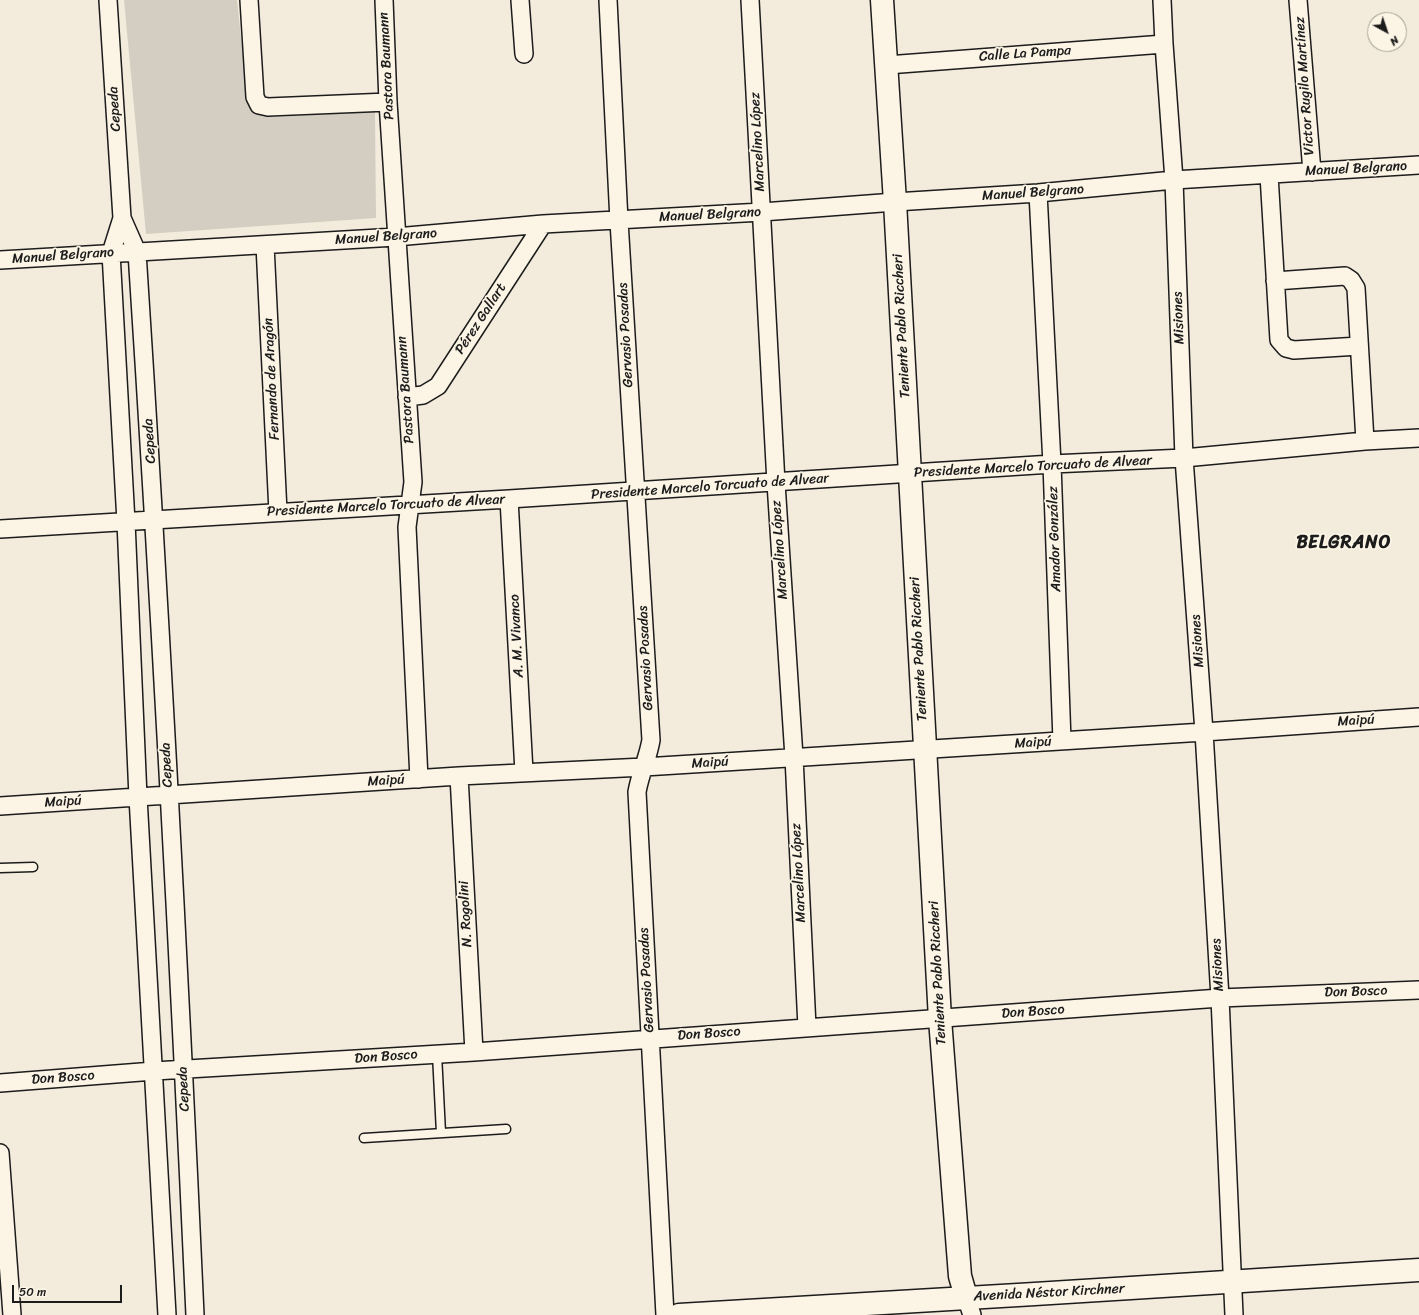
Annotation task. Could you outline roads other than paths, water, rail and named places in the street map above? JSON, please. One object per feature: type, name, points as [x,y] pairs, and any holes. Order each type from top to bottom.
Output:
[{"type":"street","name":"Cepeda","points":[[108,0],[122,218],[137,252],[155,520],[184,1070],[194,1315]]},
{"type":"street","points":[[249,0],[255,97],[259,105],[268,107],[388,102]]},
{"type":"street","name":"Pastora Baumann","points":[[384,0],[396,237],[413,482],[407,527],[419,779]]},
{"type":"street","points":[[520,0],[524,54]]},
{"type":"street","name":"Gervasio Posadas","points":[[608,0],[619,221],[651,740],[649,751],[639,779],[637,792],[665,1315]]},
{"type":"street","name":"Marcelino López","points":[[750,0],[776,483],[794,757],[807,1027]]},
{"type":"street","name":"Teniente Pablo Riccheri","points":[[882,0],[895,202],[940,1019],[960,1276],[969,1306]]},
{"type":"street","name":"Misiones","points":[[1162,0],[1174,180],[1184,458],[1204,732],[1220,998],[1234,1315]]},
{"type":"street","name":"Victor Rugilo Martínez","points":[[1298,0],[1312,172]]},
{"type":"street","name":"Calle La Pampa","points":[[887,65],[1164,44]]},
{"type":"street","name":"Manuel Belgrano","points":[[0,260],[396,237],[543,224],[762,212],[1038,193],[1174,180],[1419,165]]},
{"type":"street","points":[[1269,175],[1279,340],[1286,348],[1294,350],[1359,346]]},
{"type":"street","name":"Amador González","points":[[1038,193],[1052,464],[1062,741]]},
{"type":"street","name":"Cepeda","points":[[122,218],[111,253],[126,522],[138,797],[167,1315]]},
{"type":"street","name":"Pérez Gallart","points":[[406,397],[423,395],[438,386],[543,224]]},
{"type":"street","name":"Fernando de Aragón","points":[[265,245],[278,512]]},
{"type":"street","points":[[1275,281],[1345,276],[1351,280],[1356,288],[1365,441]]},
{"type":"street","name":"Presidente Marcelo Torcuato de Alvear","points":[[0,529],[776,483],[1052,464],[1184,458],[1365,441],[1419,438]]},
{"type":"street","name":"A. M. Vivanco","points":[[509,499],[524,772]]},
{"type":"street","name":"Maipú","points":[[0,806],[524,772],[644,767],[925,750],[1419,717]]},
{"type":"street","name":"N. Rogolini","points":[[459,776],[474,1052]]},
{"type":"street","name":"Don Bosco","points":[[0,1083],[154,1071],[474,1052],[1220,998],[1419,990]]},
{"type":"street","points":[[0,1153],[12,1315]]},
{"type":"street","name":"Avenida Néstor Kirchner","points":[[679,1315],[969,1306],[1232,1283],[1419,1270]]},
{"type":"lane","points":[[0,868],[33,867]]},
{"type":"lane","points":[[437,1054],[441,1133]]},
{"type":"lane","points":[[364,1138],[506,1129]]},
{"type":"district","name":"BELGRANO","points":[[1344,543]]}]
